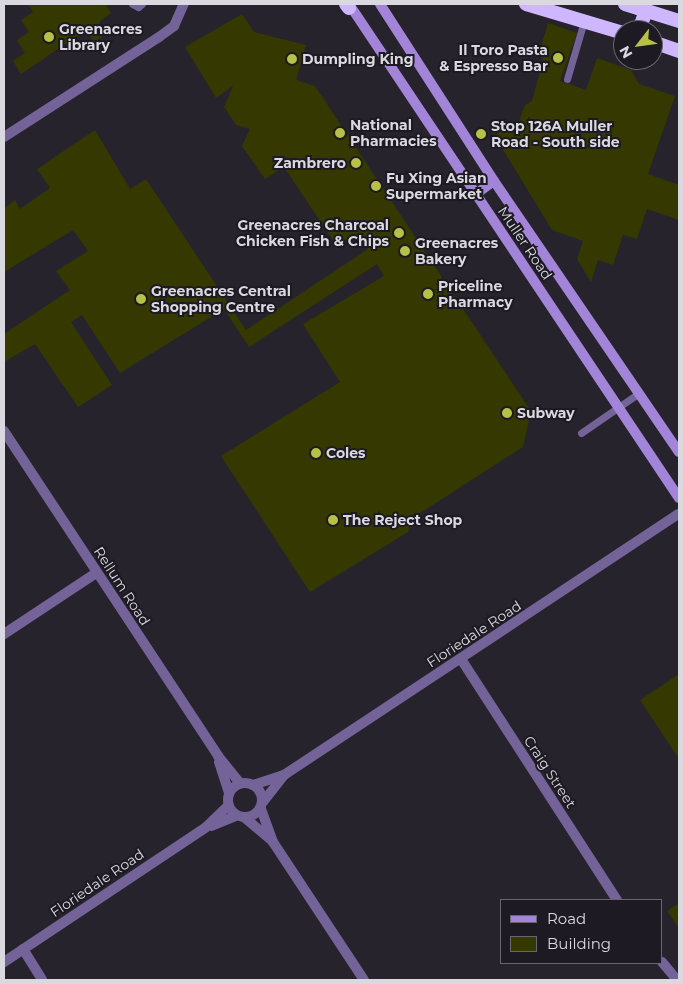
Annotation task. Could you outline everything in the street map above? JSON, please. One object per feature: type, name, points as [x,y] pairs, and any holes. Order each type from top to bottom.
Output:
[{"type":"highway","points":[[526,4],[613,30]]},
{"type":"highway","points":[[625,4],[649,7],[679,21]]},
{"type":"highway","points":[[643,20],[649,7]]},
{"type":"highway","points":[[663,45],[679,51]]},
{"type":"main road","name":"Muller Road","points":[[380,4],[494,181],[679,452]]},
{"type":"main road","name":"Muller Road","points":[[348,5],[679,498]]},
{"type":"main road","points":[[476,194],[494,181]]},
{"type":"street","points":[[4,137],[166,32],[174,26],[184,4]]},
{"type":"street","name":"Rellum Road","points":[[4,431],[218,756],[240,783]]},
{"type":"street","name":"Floriedale Road","points":[[253,785],[284,776],[679,514]]},
{"type":"street","points":[[4,634],[96,573]]},
{"type":"street","name":"Craig Street","points":[[461,659],[616,899]]},
{"type":"street","name":"Rellum Road","points":[[218,756],[229,793]]},
{"type":"street","name":"Floriedale Road","points":[[262,805],[284,776]]},
{"type":"street","points":[[273,842],[228,806],[229,793],[240,783],[253,785],[262,795],[262,805],[273,842],[364,980]]},
{"type":"street","points":[[241,817],[262,805]]},
{"type":"street","name":"Floriedale Road","points":[[4,962],[205,828],[228,806]]},
{"type":"street","name":"Floriedale Road","points":[[205,828],[241,817]]},
{"type":"street","points":[[23,949],[42,980]]},
{"type":"street","points":[[663,963],[677,980]]},
{"type":"lane","points":[[132,4],[138,7],[142,4]]},
{"type":"lane","points":[[567,79],[584,21]]},
{"type":"lane","points":[[581,433],[639,393]]},
{"type":"building","name":"Greenacres Library","points":[[28,4],[105,4],[111,13],[99,22],[106,34],[94,42],[86,30],[21,74],[13,61],[25,53],[17,40],[29,32],[21,20],[33,12]]},
{"type":"building","name":"Greenacres Central Shopping Centre","points":[[242,14],[254,32],[306,45],[296,80],[315,86],[531,411],[523,447],[411,519],[408,532],[310,592],[221,456],[340,382],[303,324],[384,276],[377,264],[249,347],[224,309],[120,373],[82,315],[71,322],[112,385],[78,407],[35,344],[4,362],[4,334],[70,290],[56,271],[88,251],[73,230],[4,272],[4,208],[15,200],[20,209],[50,188],[37,169],[95,130],[130,189],[146,179],[246,330],[368,249],[357,236],[337,246],[284,167],[265,179],[242,146],[250,129],[236,125],[224,107],[233,86],[216,98],[185,47]]},
{"type":"building","points":[[548,23],[577,33],[560,81],[586,90],[597,58],[613,64],[613,70],[631,70],[639,84],[675,96],[648,174],[679,185],[679,220],[647,209],[637,239],[623,235],[613,265],[598,260],[591,282],[577,259],[583,241],[552,230],[491,130],[494,124],[510,129],[518,124],[525,105],[532,101],[543,61],[539,53]]},
{"type":"building","points":[[679,674],[679,759],[640,700]]},
{"type":"building","points":[[679,903],[679,928],[667,911]]},
{"type":"place","name":"Greenacres Library","points":[[49,37]]},
{"type":"place","name":"Il Toro Pasta & Espresso Bar","points":[[558,58]]},
{"type":"place","name":"Dumpling King","points":[[292,59]]},
{"type":"place","name":"National Pharmacies","points":[[340,133]]},
{"type":"place","name":"Stop 126A Muller Road - South side","points":[[481,134]]},
{"type":"place","name":"Zambrero","points":[[356,163]]},
{"type":"place","name":"Fu Xing Asian Supermarket","points":[[376,186]]},
{"type":"place","name":"Greenacres Charcoal Chicken Fish & Chips","points":[[399,233]]},
{"type":"place","name":"Greenacres Bakery","points":[[405,251]]},
{"type":"place","name":"Priceline Pharmacy","points":[[428,294]]},
{"type":"place","name":"Greenacres Central Shopping Centre","points":[[141,299]]},
{"type":"place","name":"Subway","points":[[507,413]]},
{"type":"place","name":"Coles","points":[[316,453]]},
{"type":"place","name":"The Reject Shop","points":[[333,520]]}]
